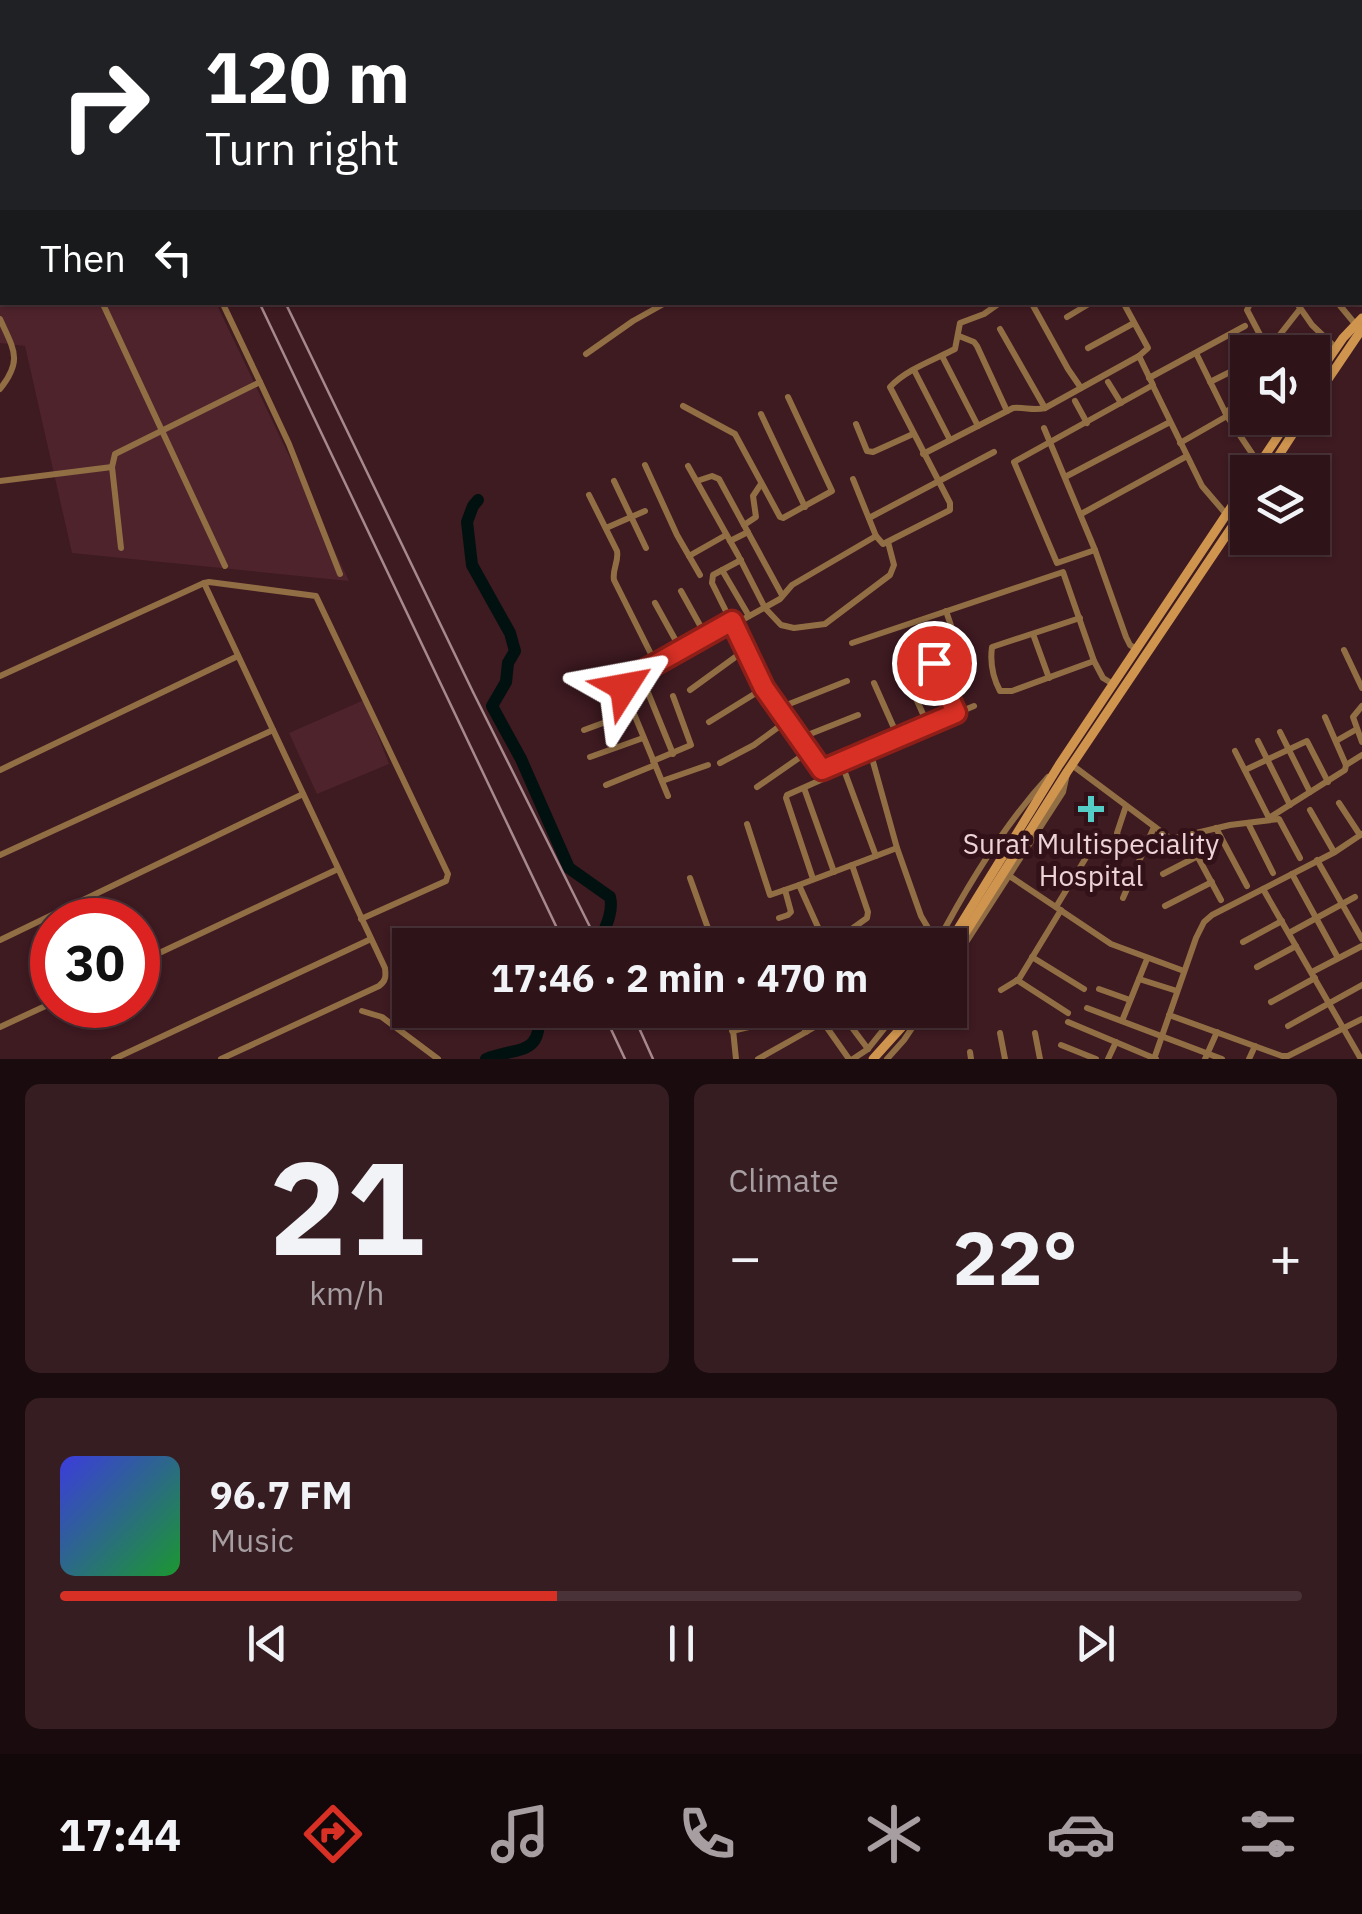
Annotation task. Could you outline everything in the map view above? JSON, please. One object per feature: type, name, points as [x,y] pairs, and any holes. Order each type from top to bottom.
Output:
[{"type":"main road","points":[[1330,357],[1360,324]]},
{"type":"main road","points":[[1330,373],[1360,324]]},
{"type":"main road","points":[[967,931],[1042,802],[1138,668],[1230,509]]},
{"type":"main road","points":[[1226,515],[1230,518]]},
{"type":"main road","points":[[1066,766],[1136,650],[1230,528]]},
{"type":"main road","points":[[1128,662],[1138,668]]},
{"type":"main road","points":[[957,928],[1007,860]]},
{"type":"main road","points":[[871,1054],[901,1028]]},
{"type":"main road","points":[[884,1059],[906,1028]]},
{"type":"street","points":[[103,305],[225,566]]},
{"type":"street","points":[[223,305],[289,444],[340,574]]},
{"type":"street","points":[[586,354],[662,305]]},
{"type":"street","points":[[853,480],[883,544],[950,510],[950,503],[890,387],[955,348],[960,324],[997,305]]},
{"type":"street","points":[[1034,305],[1081,388]]},
{"type":"street","points":[[1067,317],[1087,305]]},
{"type":"street","points":[[924,454],[1013,408],[1045,408],[1138,356],[1148,348],[1125,305]]},
{"type":"street","points":[[1250,305],[1247,310],[1260,335]]},
{"type":"street","points":[[1340,305],[1360,324]]},
{"type":"street","points":[[1279,335],[1298,306],[1336,348]]},
{"type":"street","points":[[0,320],[16,356],[14,368],[0,390]]},
{"type":"street","points":[[1088,348],[1134,323]]},
{"type":"street","points":[[1096,550],[1057,564],[1014,462],[1121,403],[1245,326]]},
{"type":"street","points":[[1000,329],[1045,408]]},
{"type":"street","points":[[959,336],[977,346],[1007,411]]},
{"type":"street","points":[[1196,353],[1249,455]]},
{"type":"street","points":[[941,356],[978,426]]},
{"type":"street","points":[[1138,356],[1202,486],[1226,515]]},
{"type":"street","points":[[914,370],[950,440]]},
{"type":"street","points":[[1210,382],[1230,372]]},
{"type":"street","points":[[121,548],[112,467],[115,454],[260,382]]},
{"type":"street","points":[[1108,382],[1121,403]]},
{"type":"street","points":[[683,406],[735,434],[780,517],[786,517],[830,494],[832,487],[788,396]]},
{"type":"street","points":[[1075,400],[1086,422]]},
{"type":"street","points":[[1180,443],[1230,411]]},
{"type":"street","points":[[761,414],[805,507]]},
{"type":"street","points":[[1065,477],[1170,422]]},
{"type":"street","points":[[856,424],[867,451],[914,434]]},
{"type":"street","points":[[1044,428],[1096,550],[1126,636],[1136,650]]},
{"type":"street","points":[[869,518],[994,452]]},
{"type":"street","points":[[1081,514],[1186,456]]},
{"type":"street","points":[[645,464],[700,575]]},
{"type":"street","points":[[688,466],[765,608],[781,625],[794,628],[825,624],[890,575],[894,565],[888,542]]},
{"type":"street","points":[[0,481],[112,467]]},
{"type":"street","points":[[697,481],[712,476],[719,479],[783,596]]},
{"type":"street","points":[[614,482],[646,548]]},
{"type":"street","points":[[690,556],[746,529],[756,516],[753,496],[762,484]]},
{"type":"street","points":[[589,495],[617,551],[614,580],[656,664]]},
{"type":"street","points":[[606,528],[645,511]]},
{"type":"street","points":[[668,796],[624,687],[629,679],[765,608],[792,585],[876,536]]},
{"type":"street","points":[[740,560],[711,579],[764,688],[822,770],[974,706]]},
{"type":"street","points":[[1059,562],[1094,662],[1103,678],[1113,684]]},
{"type":"street","points":[[722,570],[749,616]]},
{"type":"street","points":[[852,642],[1062,572]]},
{"type":"street","points":[[204,583],[384,968],[385,982],[221,1059]]},
{"type":"street","points":[[0,676],[204,583],[316,596],[448,874],[446,881],[361,919]]},
{"type":"street","points":[[682,592],[706,636]]},
{"type":"street","points":[[655,603],[681,650]]},
{"type":"street","points":[[946,611],[959,648]]},
{"type":"street","points":[[1080,618],[992,647],[995,681],[1000,692],[1012,692],[1094,662]]},
{"type":"street","points":[[1033,634],[1048,678]]},
{"type":"street","points":[[690,690],[745,650]]},
{"type":"street","points":[[1344,650],[1362,688]]},
{"type":"street","points":[[0,770],[238,656]]},
{"type":"street","points":[[934,663],[956,713]]},
{"type":"street","points":[[904,672],[928,725]]},
{"type":"street","points":[[640,673],[674,754]]},
{"type":"street","points":[[779,708],[848,681]]},
{"type":"street","points":[[874,683],[898,737]]},
{"type":"street","points":[[709,722],[764,688]]},
{"type":"street","points":[[606,784],[692,745],[673,696]]},
{"type":"street","points":[[1362,706],[1353,717],[1362,742]]},
{"type":"street","points":[[584,730],[633,712]]},
{"type":"street","points":[[800,738],[858,715]]},
{"type":"street","points":[[1325,717],[1346,765]]},
{"type":"street","points":[[720,763],[788,720]]},
{"type":"street","points":[[1336,741],[1356,729]]},
{"type":"street","points":[[0,855],[273,730]]},
{"type":"street","points":[[1280,732],[1310,792]]},
{"type":"street","points":[[590,757],[644,738]]},
{"type":"street","points":[[1258,741],[1290,805]]},
{"type":"street","points":[[1244,770],[1304,741],[1309,742],[1328,782]]},
{"type":"street","points":[[757,787],[809,751]]},
{"type":"street","points":[[870,751],[897,848],[927,928]]},
{"type":"street","points":[[1235,751],[1266,819]]},
{"type":"street","points":[[1266,819],[1342,774],[1346,765],[1362,756]]},
{"type":"street","points":[[841,762],[876,856]]},
{"type":"street","points":[[662,781],[708,765]]},
{"type":"street","points":[[1066,766],[1171,838],[1280,819],[1300,858]]},
{"type":"street","points":[[967,935],[1063,792],[1066,766]]},
{"type":"street","points":[[950,928],[960,901],[1014,816],[1066,766]]},
{"type":"street","points":[[814,879],[786,798],[823,779],[826,768]]},
{"type":"street","points":[[804,788],[834,872]]},
{"type":"street","points":[[0,940],[302,794]]},
{"type":"street","points":[[1017,980],[1068,1017],[1155,1059],[1204,922],[1361,835],[1339,804]]},
{"type":"street","points":[[1107,879],[1122,847],[1117,834],[1126,806]]},
{"type":"street","points":[[1310,810],[1335,852]]},
{"type":"street","points":[[1248,823],[1274,872]]},
{"type":"street","points":[[748,824],[770,895],[897,848]]},
{"type":"street","points":[[1123,898],[1154,826]]},
{"type":"street","points":[[1216,828],[1247,886]]},
{"type":"street","points":[[1186,835],[1221,900]]},
{"type":"street","points":[[1001,990],[1017,980],[1032,957],[1090,851]]},
{"type":"street","points":[[1164,874],[1198,856]]},
{"type":"street","points":[[1271,1002],[1362,942],[1318,860]]},
{"type":"street","points":[[852,865],[868,912],[867,918],[853,928]]},
{"type":"street","points":[[160,953],[338,869]]},
{"type":"street","points":[[1292,874],[1338,958]]},
{"type":"street","points":[[1008,875],[1111,944],[1184,972]]},
{"type":"street","points":[[690,878],[708,928]]},
{"type":"street","points":[[1166,906],[1212,882]]},
{"type":"street","points":[[799,885],[818,928]]},
{"type":"street","points":[[1263,889],[1361,1059]]},
{"type":"street","points":[[779,918],[791,912],[785,890]]},
{"type":"street","points":[[1289,933],[1355,897]]},
{"type":"street","points":[[1244,942],[1282,921]]},
{"type":"street","points":[[114,1059],[370,939]]},
{"type":"street","points":[[1257,967],[1296,946]]},
{"type":"street","points":[[1032,957],[1084,989]]},
{"type":"street","points":[[1122,1021],[1147,959]]},
{"type":"street","points":[[1139,979],[1177,992]]},
{"type":"street","points":[[1288,1026],[1362,985]]},
{"type":"street","points":[[1099,989],[1130,1000]]},
{"type":"street","points":[[1086,1008],[1222,1059]]},
{"type":"street","points":[[362,1011],[382,1017],[438,1059]]},
{"type":"street","points":[[0,1027],[30,1013]]},
{"type":"street","points":[[1169,1015],[1288,1056],[1361,1023]]},
{"type":"street","points":[[736,1059],[732,1030],[741,1028]]},
{"type":"street","points":[[804,1028],[806,1032]]},
{"type":"street","points":[[758,1059],[812,1028]]},
{"type":"street","points":[[827,1028],[851,1059],[871,1054],[888,1028]]},
{"type":"street","points":[[852,1028],[871,1054]]},
{"type":"street","points":[[1206,1056],[1217,1032]]},
{"type":"street","points":[[1000,1033],[1005,1059]]},
{"type":"street","points":[[1035,1034],[1040,1059]]},
{"type":"street","points":[[1108,1059],[1116,1042]]},
{"type":"street","points":[[1062,1045],[1096,1059]]},
{"type":"street","points":[[1249,1059],[1255,1046]]},
{"type":"shaded area","points":[[0,305],[217,305],[349,581],[72,553],[25,346],[0,343]]},
{"type":"shaded area","points":[[364,700],[389,764],[317,794],[289,733]]},
{"type":"waterway","points":[[478,500],[467,522],[472,565],[510,633],[515,651],[508,663],[506,682],[492,706],[521,759],[569,868],[610,897],[605,928]]},
{"type":"waterway","points":[[486,1059],[533,1043],[538,1028]]},
{"type":"railway","points":[[260,305],[557,928]]},
{"type":"railway","points":[[286,305],[591,928]]},
{"type":"railway","points":[[610,1028],[625,1059]]},
{"type":"railway","points":[[639,1028],[653,1059]]},
{"type":"place","name":"Surat Multispeciality Hospital","points":[[1091,809]]},
{"type":"route","points":[[624,687],[629,679],[732,621],[764,688],[822,770],[956,713],[934,663]]}]
